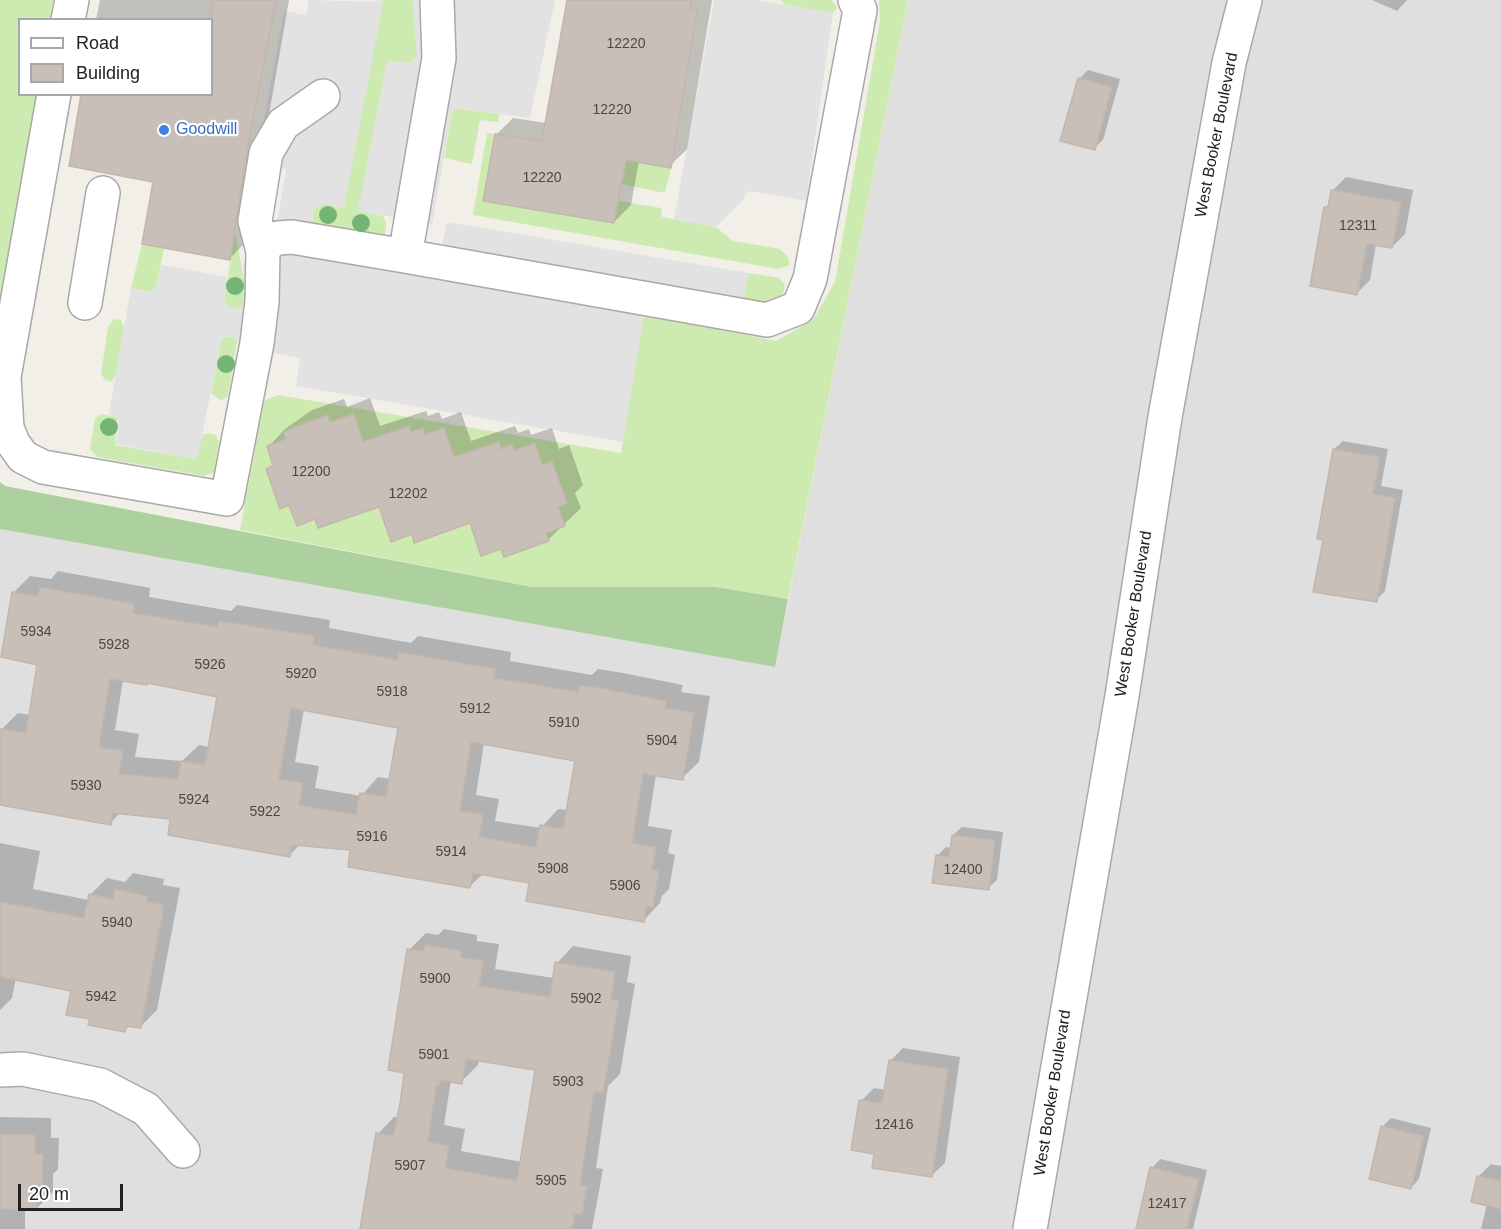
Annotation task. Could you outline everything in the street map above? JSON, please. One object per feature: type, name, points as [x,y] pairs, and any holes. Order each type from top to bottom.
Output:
[{"type":"street","points":[[68,18],[72,0]]},
{"type":"street","points":[[405,256],[439,58],[437,0]]},
{"type":"street","points":[[263,251],[267,243],[278,238],[292,237],[767,320],[798,308],[810,279],[860,10],[855,0]]},
{"type":"street","name":"West Booker Boulevard","points":[[1030,1229],[1122,696],[1165,417],[1229,63],[1245,0]]},
{"type":"street","points":[[54,96],[4,376],[7,428],[13,443],[23,457],[44,466],[72,473],[226,499],[257,344],[262,302],[263,251],[255,221],[266,153],[283,124],[323,96]]},
{"type":"street","points":[[85,303],[103,193]]},
{"type":"street","points":[[0,1070],[23,1069],[100,1085],[146,1109],[183,1151]]},
{"type":"shaded area","points":[[309,0],[383,2],[344,208],[322,204],[313,211],[312,221],[320,227],[442,246],[447,222],[749,273],[736,332],[644,314],[623,442],[296,386],[300,358],[273,353],[237,341],[230,336],[222,338],[197,459],[115,444],[119,429],[118,417],[109,414],[131,288],[150,292],[156,288],[161,265],[228,277],[224,302],[233,309],[244,306],[247,295],[243,265],[278,217],[286,169],[256,163],[284,11],[306,15]]},
{"type":"shaded area","points":[[413,0],[555,0],[530,118],[457,108],[452,112],[432,224],[358,211],[387,61],[411,63],[417,55]]},
{"type":"shaded area","points":[[714,0],[756,0],[833,13],[806,201],[751,191],[745,193],[744,199],[716,227],[674,219]]},
{"type":"shaded area","points":[[908,0],[1501,0],[1501,1229],[0,1229],[0,529],[775,667]]},
{"type":"green space","points":[[0,0],[53,0],[50,18],[18,18],[18,96],[37,96],[0,300]]},
{"type":"green space","points":[[374,0],[413,0],[417,55],[411,63],[387,61],[359,211],[383,216],[386,223],[385,234],[376,238],[320,227],[312,221],[313,211],[322,204],[343,208],[383,1]]},
{"type":"green space","points":[[781,0],[832,0],[837,8],[833,13],[785,5]]},
{"type":"green space","points":[[879,0],[908,0],[788,599],[716,587],[532,587],[240,530],[264,401],[278,395],[621,453],[644,314],[776,341],[813,320],[835,282],[880,21]]},
{"type":"green space","points":[[456,108],[499,114],[498,122],[480,120],[472,164],[444,158],[452,112]]},
{"type":"green space","points":[[487,133],[495,134],[484,201],[614,223],[619,201],[661,208],[662,217],[716,227],[733,241],[780,249],[788,257],[790,265],[778,269],[473,215]]},
{"type":"green space","points":[[626,160],[671,168],[665,193],[621,184]]},
{"type":"green space","points":[[235,232],[247,295],[244,306],[233,309],[224,302]]},
{"type":"green space","points":[[142,244],[164,248],[156,288],[151,292],[131,288]]},
{"type":"green space","points":[[749,273],[779,278],[785,285],[782,299],[776,305],[747,301],[743,298]]},
{"type":"green space","points":[[114,319],[121,320],[124,328],[116,375],[111,382],[105,380],[101,374],[108,327]]},
{"type":"green space","points":[[230,336],[237,341],[228,396],[221,401],[211,393],[222,338]]},
{"type":"green space","points":[[102,414],[118,417],[115,445],[197,459],[202,435],[208,433],[216,435],[219,442],[214,472],[204,476],[97,457],[90,449],[95,418]]},
{"type":"green space","points":[[0,482],[5,486],[532,587],[716,587],[788,599],[775,667],[0,529]]},
{"type":"building","name":"Goodwill","points":[[212,0],[276,0],[247,150],[230,260],[142,244],[153,182],[69,166],[81,96],[213,96]]},
{"type":"building","points":[[567,0],[692,0],[690,9],[697,11],[671,168],[626,160],[614,223],[483,201],[495,134],[542,141]]},
{"type":"building","points":[[1078,78],[1112,87],[1095,150],[1060,141]]},
{"type":"building","points":[[1331,190],[1401,202],[1392,248],[1367,244],[1357,295],[1310,286],[1324,207],[1328,208]]},
{"type":"building","points":[[354,414],[363,442],[409,426],[411,432],[423,428],[425,435],[444,428],[454,457],[499,442],[501,449],[512,444],[514,451],[535,443],[542,465],[552,461],[567,503],[558,507],[565,526],[546,533],[549,541],[504,557],[501,549],[481,556],[470,523],[414,543],[412,534],[391,542],[379,507],[318,528],[315,519],[297,526],[289,505],[280,509],[266,469],[273,466],[267,446],[286,439],[284,432],[294,427],[328,415],[330,422]]},
{"type":"building","points":[[1333,449],[1380,457],[1373,494],[1395,498],[1377,602],[1313,592],[1323,540],[1317,539]]},
{"type":"building","points":[[40,587],[134,604],[133,613],[217,627],[219,621],[314,636],[313,645],[398,660],[399,652],[495,669],[494,678],[578,692],[580,685],[605,689],[667,701],[665,708],[694,713],[683,780],[643,774],[632,843],[656,847],[652,870],[659,871],[653,907],[647,906],[644,922],[526,901],[529,883],[473,873],[470,888],[348,867],[350,850],[292,845],[290,857],[168,835],[170,819],[113,813],[111,825],[0,805],[0,729],[26,733],[37,665],[1,657],[12,592],[38,596]],"holes":[[[110,679],[147,685],[148,683],[217,697],[205,765],[181,761],[178,779],[119,774],[123,751],[99,747]],[[291,708],[398,728],[386,797],[360,793],[356,815],[299,805],[303,783],[279,779]],[[471,742],[575,761],[563,829],[540,825],[536,847],[479,837],[483,815],[460,811]]]},
{"type":"building","points":[[952,835],[995,840],[989,890],[932,883],[936,855],[949,857]]},
{"type":"building","points":[[115,889],[148,896],[147,902],[164,905],[141,1028],[126,1026],[125,1032],[88,1025],[90,1019],[66,1015],[71,991],[0,977],[0,902],[84,918],[89,894],[113,899]]},
{"type":"building","points":[[425,945],[461,951],[461,957],[483,961],[479,986],[550,997],[555,962],[615,972],[611,999],[619,1000],[603,1093],[594,1091],[580,1185],[587,1186],[582,1215],[575,1214],[572,1229],[360,1229],[376,1133],[393,1136],[400,1104],[404,1073],[388,1070],[407,949],[424,951]],"holes":[[[466,1059],[535,1070],[517,1181],[445,1168],[449,1146],[428,1142],[436,1086],[439,1086],[440,1080],[462,1084]]]},
{"type":"building","points":[[889,1060],[948,1069],[932,1177],[872,1168],[874,1154],[851,1150],[859,1100],[882,1103]]},
{"type":"building","points":[[1381,1126],[1424,1136],[1411,1189],[1369,1179]]},
{"type":"building","points":[[0,1134],[35,1135],[35,1154],[43,1154],[42,1188],[37,1187],[37,1210],[0,1209]]},
{"type":"building","points":[[1150,1167],[1199,1179],[1187,1229],[1136,1229]]},
{"type":"building","points":[[1477,1176],[1501,1181],[1501,1209],[1471,1202]]},
{"type":"place","name":"Goodwill","points":[[164,130]]}]
